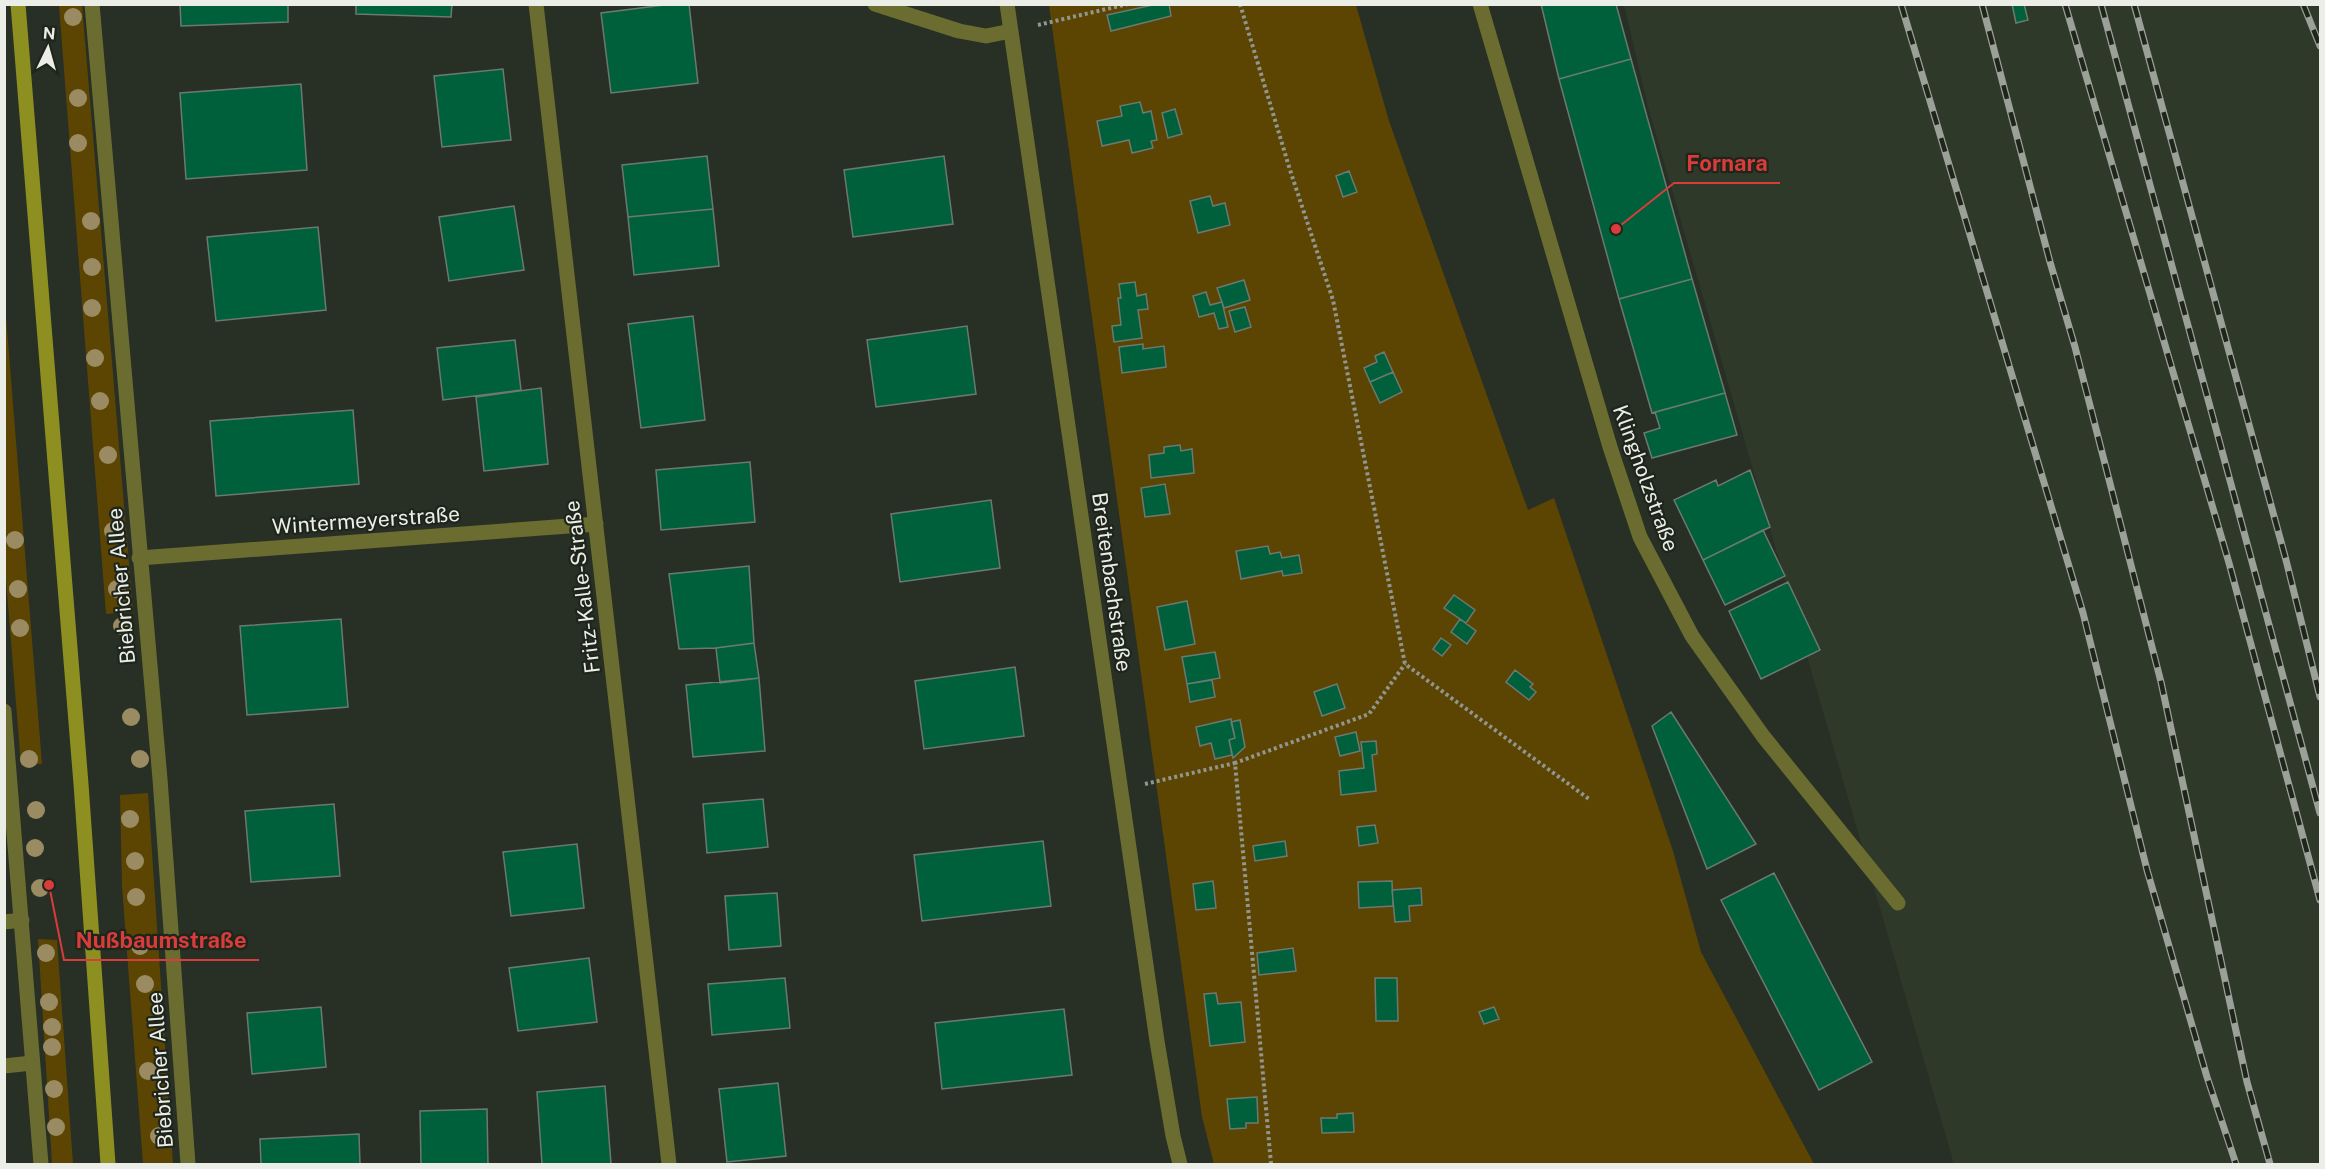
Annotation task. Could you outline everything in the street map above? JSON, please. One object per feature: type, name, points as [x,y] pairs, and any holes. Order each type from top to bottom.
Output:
[{"type":"main road","points":[[18,4],[81,784],[108,1164]]},
{"type":"street","name":"Biebricher Allee","points":[[92,4],[160,779],[188,1164]]},
{"type":"street","name":"Fritz-Kalle-Straße","points":[[536,4],[669,1164]]},
{"type":"street","points":[[874,4],[959,31],[986,36],[1011,32]]},
{"type":"street","name":"Breitenbachstraße","points":[[1007,4],[1164,1083],[1180,1164]]},
{"type":"street","name":"Klingholzstraße","points":[[1480,4],[1607,436],[1640,537],[1692,636],[1763,736],[1898,903]]},
{"type":"street","name":"Wintermeyerstraße","points":[[139,558],[596,524]]},
{"type":"street","points":[[4,711],[41,1164]]},
{"type":"street","points":[[4,922],[22,920]]},
{"type":"street","points":[[4,1066],[32,1063]]},
{"type":"path","points":[[1011,32],[1128,4]]},
{"type":"path","points":[[1240,4],[1290,170],[1333,300],[1405,664],[1589,799]]},
{"type":"path","points":[[1121,789],[1235,763],[1370,714],[1405,664]]},
{"type":"path","points":[[1235,763],[1272,1164]]},
{"type":"shaded area","points":[[59,5],[82,5],[133,612],[106,614]]},
{"type":"shaded area","points":[[1049,5],[1356,5],[1389,121],[1528,510],[1554,498],[1673,851],[1701,952],[1814,1164],[1214,1164],[1202,1117]]},
{"type":"shaded area","points":[[1624,5],[2320,5],[2320,1164],[1954,1164],[1648,107]]},
{"type":"shaded area","points":[[4,292],[42,764],[21,765],[4,555]]},
{"type":"shaded area","points":[[148,793],[173,1164],[143,1164],[122,886],[120,795]]},
{"type":"shaded area","points":[[38,939],[57,940],[73,1164],[52,1164]]},
{"type":"building","points":[[180,4],[288,4],[288,22],[181,26]]},
{"type":"building","points":[[356,4],[452,4],[451,17],[356,14]]},
{"type":"building","points":[[689,4],[698,83],[611,93],[601,13]]},
{"type":"building","points":[[1157,4],[1169,4],[1171,16],[1111,31],[1107,15]]},
{"type":"building","points":[[1541,4],[1616,4],[1631,59],[1559,79]]},
{"type":"building","points":[[2012,4],[2024,4],[2028,20],[2016,23]]},
{"type":"building","points":[[1631,59],[1692,279],[1619,299],[1559,79]]},
{"type":"building","points":[[503,69],[511,140],[442,147],[434,76]]},
{"type":"building","points":[[301,84],[307,170],[186,179],[180,93]]},
{"type":"building","points":[[1140,102],[1143,113],[1151,111],[1157,140],[1151,141],[1153,148],[1132,153],[1129,140],[1102,146],[1097,121],[1122,116],[1120,106]]},
{"type":"building","points":[[1175,109],[1182,134],[1168,138],[1162,113]]},
{"type":"building","points":[[707,156],[713,209],[628,217],[622,165]]},
{"type":"building","points":[[944,156],[953,224],[853,237],[844,170]]},
{"type":"building","points":[[1349,171],[1357,192],[1343,197],[1336,176]]},
{"type":"building","points":[[1210,196],[1213,206],[1225,203],[1230,225],[1198,233],[1190,201]]},
{"type":"building","points":[[514,206],[524,270],[449,281],[439,217]]},
{"type":"building","points":[[713,209],[719,266],[634,275],[628,217]]},
{"type":"building","points":[[318,227],[326,310],[216,321],[207,237]]},
{"type":"building","points":[[1692,279],[1725,393],[1652,413],[1619,299]]},
{"type":"building","points":[[1244,280],[1250,300],[1224,308],[1217,288]]},
{"type":"building","points":[[1135,282],[1137,296],[1146,294],[1148,309],[1138,310],[1142,338],[1114,342],[1112,326],[1121,325],[1119,284]]},
{"type":"building","points":[[1206,292],[1210,305],[1222,302],[1228,327],[1219,329],[1214,313],[1199,317],[1193,296]]},
{"type":"building","points":[[1245,307],[1251,327],[1235,332],[1229,311]]},
{"type":"building","points":[[693,316],[705,420],[641,428],[628,324]]},
{"type":"building","points":[[967,326],[976,394],[876,407],[867,340]]},
{"type":"building","points":[[515,340],[521,390],[443,400],[437,348]]},
{"type":"building","points":[[1143,344],[1143,349],[1164,346],[1166,367],[1122,373],[1119,347]]},
{"type":"building","points":[[1384,352],[1393,372],[1370,382],[1364,368],[1377,362],[1375,356]]},
{"type":"building","points":[[1393,372],[1402,392],[1380,403],[1370,382]]},
{"type":"building","points":[[541,388],[548,464],[484,471],[476,397]]},
{"type":"building","points":[[1725,393],[1737,435],[1652,458],[1644,433],[1660,428],[1655,412]]},
{"type":"building","points":[[353,410],[359,484],[216,496],[210,421]]},
{"type":"building","points":[[1180,445],[1181,451],[1192,449],[1194,473],[1151,478],[1149,455],[1164,453],[1164,447]]},
{"type":"building","points":[[750,462],[755,522],[661,530],[656,470]]},
{"type":"building","points":[[1750,470],[1770,527],[1703,560],[1674,500],[1716,480],[1718,486]]},
{"type":"building","points":[[1165,484],[1170,514],[1145,517],[1141,488]]},
{"type":"building","points":[[991,500],[1000,568],[900,582],[891,514]]},
{"type":"building","points":[[1763,530],[1785,576],[1725,605],[1703,560]]},
{"type":"building","points":[[1268,546],[1270,554],[1280,552],[1282,558],[1299,555],[1302,573],[1283,576],[1282,571],[1241,579],[1236,551]]},
{"type":"building","points":[[749,566],[754,643],[716,648],[679,649],[669,574]]},
{"type":"building","points":[[1788,582],[1820,650],[1761,679],[1729,611]]},
{"type":"building","points":[[1454,595],[1475,610],[1466,623],[1444,608]]},
{"type":"building","points":[[1187,601],[1195,644],[1165,650],[1157,607]]},
{"type":"building","points":[[341,619],[348,707],[247,715],[240,626]]},
{"type":"building","points":[[1460,619],[1476,631],[1467,644],[1451,632]]},
{"type":"building","points":[[1441,638],[1451,645],[1442,656],[1433,649]]},
{"type":"building","points":[[754,643],[759,678],[720,683],[716,648]]},
{"type":"building","points":[[1215,652],[1220,678],[1187,684],[1182,657]]},
{"type":"building","points":[[1015,667],[1024,736],[924,749],[915,681]]},
{"type":"building","points":[[1515,670],[1533,684],[1530,687],[1536,692],[1529,700],[1506,682]]},
{"type":"building","points":[[759,678],[765,751],[693,757],[686,685]]},
{"type":"building","points":[[1212,680],[1215,697],[1190,702],[1187,684]]},
{"type":"building","points":[[1337,684],[1345,708],[1322,716],[1314,692]]},
{"type":"building","points":[[1671,712],[1756,844],[1707,869],[1652,726]]},
{"type":"building","points":[[1231,719],[1235,738],[1229,740],[1232,755],[1215,759],[1211,743],[1200,746],[1196,727]]},
{"type":"building","points":[[1240,720],[1245,747],[1233,758],[1229,740],[1235,738],[1231,722]]},
{"type":"building","points":[[1356,732],[1360,751],[1340,756],[1335,737]]},
{"type":"building","points":[[1376,741],[1377,754],[1372,755],[1376,791],[1341,795],[1339,771],[1364,768],[1361,742]]},
{"type":"building","points":[[763,799],[768,847],[707,853],[703,804]]},
{"type":"building","points":[[334,804],[340,876],[251,882],[245,811]]},
{"type":"building","points":[[1375,825],[1378,843],[1359,846],[1357,827]]},
{"type":"building","points":[[1043,841],[1051,906],[922,921],[914,855]]},
{"type":"building","points":[[1285,841],[1287,856],[1255,861],[1253,846]]},
{"type":"building","points":[[577,844],[584,908],[511,916],[503,852]]},
{"type":"building","points":[[1774,873],[1872,1062],[1819,1090],[1721,900]]},
{"type":"building","points":[[1213,881],[1216,908],[1196,910],[1193,884]]},
{"type":"building","points":[[1392,881],[1393,906],[1359,908],[1358,882]]},
{"type":"building","points":[[1421,888],[1422,905],[1409,906],[1410,921],[1395,922],[1392,890]]},
{"type":"building","points":[[777,893],[781,946],[729,950],[725,896]]},
{"type":"building","points":[[1293,948],[1296,971],[1259,975],[1257,953]]},
{"type":"building","points":[[589,958],[597,1022],[518,1031],[509,968]]},
{"type":"building","points":[[785,978],[790,1028],[712,1035],[708,984]]},
{"type":"building","points":[[1375,978],[1397,978],[1398,1021],[1376,1021]]},
{"type":"building","points":[[1216,993],[1218,1004],[1241,1002],[1245,1042],[1210,1046],[1204,994]]},
{"type":"building","points":[[321,1007],[326,1067],[252,1074],[247,1013]]},
{"type":"building","points":[[1494,1007],[1499,1019],[1484,1024],[1479,1012]]},
{"type":"building","points":[[1064,1009],[1072,1075],[942,1089],[935,1023]]},
{"type":"building","points":[[778,1083],[786,1156],[727,1162],[719,1089]]},
{"type":"building","points":[[605,1086],[611,1164],[542,1164],[537,1092]]},
{"type":"building","points":[[1257,1097],[1258,1123],[1246,1123],[1246,1128],[1230,1129],[1227,1099]]},
{"type":"building","points":[[487,1109],[488,1164],[421,1164],[420,1111]]},
{"type":"building","points":[[1353,1113],[1354,1132],[1322,1133],[1321,1118],[1337,1118],[1337,1114]]},
{"type":"building","points":[[359,1134],[360,1164],[261,1164],[260,1139]]},
{"type":"railway","points":[[1901,4],[2083,613],[2147,870],[2207,1077],[2236,1164]]},
{"type":"railway","points":[[1982,4],[2050,262],[2075,347],[2161,682],[2247,1082],[2270,1164]]},
{"type":"railway","points":[[2065,4],[2229,563],[2320,900]]},
{"type":"railway","points":[[2101,4],[2320,813]]},
{"type":"railway","points":[[2134,4],[2286,560],[2320,697]]},
{"type":"railway","points":[[2303,4],[2320,46]]},
{"type":"place","name":"Fornara","points":[[1616,229]]},
{"type":"place","name":"Nußbaumstraße","points":[[49,885]]}]
